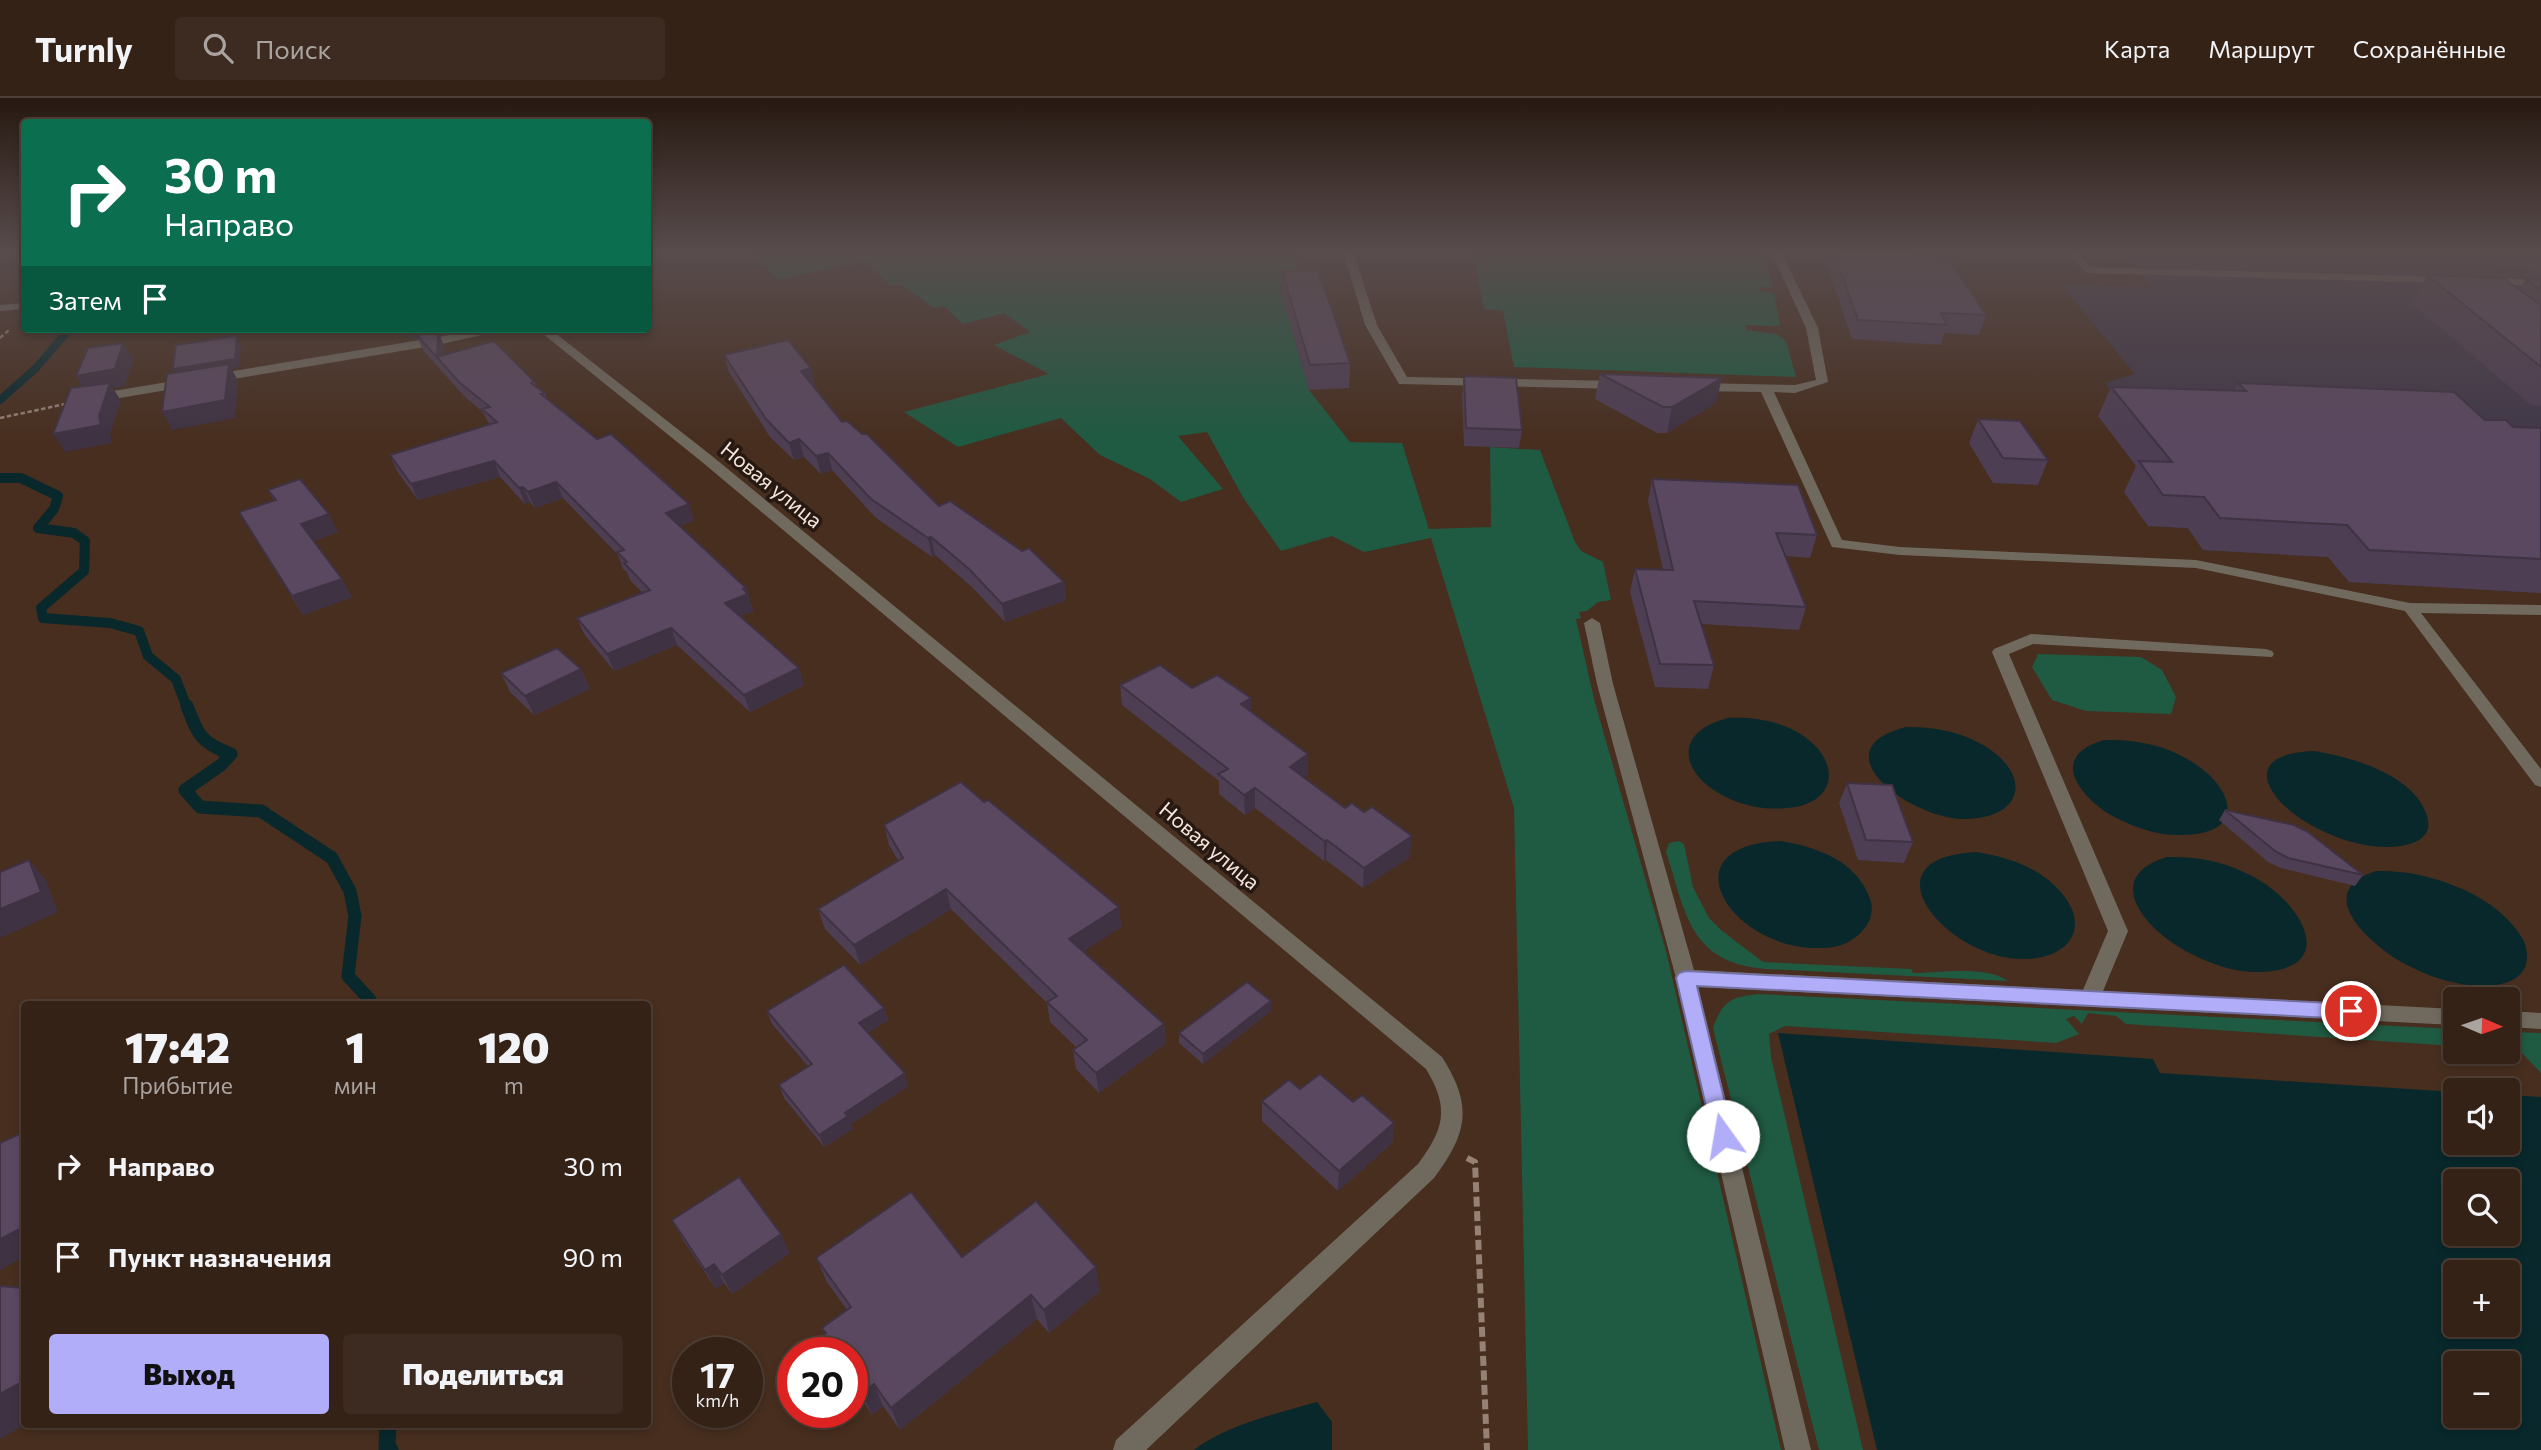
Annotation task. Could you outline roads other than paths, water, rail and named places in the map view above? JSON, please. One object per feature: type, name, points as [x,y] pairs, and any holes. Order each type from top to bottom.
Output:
[{"type":"street","points":[[1368,314],[1371,325],[1403,381],[1641,386]]},
{"type":"street","points":[[1683,387],[1795,389],[1822,382],[1812,328],[1805,314]]},
{"type":"street","points":[[84,400],[483,333]]},
{"type":"street","name":"Новая улица","points":[[548,333],[707,459],[973,678],[1434,1063],[1451,1090],[1454,1105],[1452,1127],[1444,1148],[1404,1193],[1126,1450]]},
{"type":"street","points":[[1766,389],[1837,544],[1900,551],[2196,564],[2410,608],[2541,610]]},
{"type":"street","points":[[2410,608],[2541,781]]},
{"type":"street","points":[[1592,623],[1609,697],[1686,978],[1798,1450]]},
{"type":"street","points":[[2090,997],[2118,931],[2000,652],[2031,639],[2266,654]]},
{"type":"street","points":[[1686,978],[2443,1016]]},
{"type":"street","points":[[2520,1020],[2541,1021]]},
{"type":"water","points":[[1728,718],[1768,721],[1805,737],[1825,759],[1828,781],[1824,791],[1816,799],[1803,805],[1773,809],[1744,804],[1714,790],[1701,780],[1693,768],[1689,756],[1690,745],[1697,734],[1709,725]]},
{"type":"water","points":[[1906,727],[1965,736],[1999,756],[2015,780],[2015,792],[2011,802],[2001,811],[1967,819],[1945,817],[1900,797],[1882,782],[1871,767],[1870,751],[1880,738]]},
{"type":"water","points":[[2104,740],[2126,740],[2168,750],[2203,769],[2224,794],[2228,806],[2226,818],[2218,827],[2203,833],[2172,835],[2144,829],[2109,814],[2086,795],[2074,774],[2073,764],[2078,755],[2088,747]]},
{"type":"water","points":[[2313,751],[2344,757],[2378,769],[2408,788],[2419,799],[2426,813],[2426,833],[2419,840],[2406,845],[2371,846],[2330,834],[2295,815],[2272,791],[2267,780],[2268,769],[2275,760],[2290,754]]},
{"type":"water","points":[[1781,841],[1822,852],[1856,875],[1864,886],[1872,909],[1867,925],[1853,939],[1829,948],[1790,945],[1761,934],[1738,917],[1723,898],[1718,878],[1725,860],[1745,847]]},
{"type":"water","points":[[1977,852],[2018,863],[2037,872],[2054,885],[2073,912],[2075,925],[2065,946],[2040,958],[2022,959],[1993,954],[1967,943],[1944,926],[1927,907],[1920,888],[1924,871],[1943,858]]},
{"type":"water","points":[[2167,857],[2203,859],[2226,865],[2248,874],[2275,891],[2289,905],[2306,935],[2306,948],[2299,960],[2284,968],[2249,972],[2197,957],[2165,937],[2142,913],[2135,901],[2133,888],[2137,876],[2148,865]]},
{"type":"water","points":[[2376,871],[2417,874],[2459,888],[2479,898],[2513,924],[2524,941],[2527,957],[2524,969],[2517,978],[2506,983],[2464,985],[2438,978],[2398,960],[2360,928],[2351,916],[2347,903],[2348,891],[2358,880]]},
{"type":"water","points":[[1778,1033],[2153,1059],[2160,1073],[2443,1091],[2443,1155],[2520,1155],[2520,1096],[2541,1097],[2541,1450],[1877,1450]]},
{"type":"water","points":[[1317,1402],[1332,1422],[1332,1450],[1194,1450],[1237,1427]]},
{"type":"waterway","points":[[0,400],[35,369],[66,333]]},
{"type":"waterway","points":[[0,478],[21,478],[58,496],[54,509],[38,528],[74,533],[85,541],[84,571],[41,608],[43,618],[110,623],[139,631],[148,656],[176,679],[187,708]]},
{"type":"waterway","points":[[187,706],[202,737],[213,746],[231,754],[221,765],[185,790],[200,807],[261,811],[332,858],[350,891],[355,916],[348,976],[370,1001]]},
{"type":"waterway","points":[[388,1428],[387,1448],[390,1450]]}]
